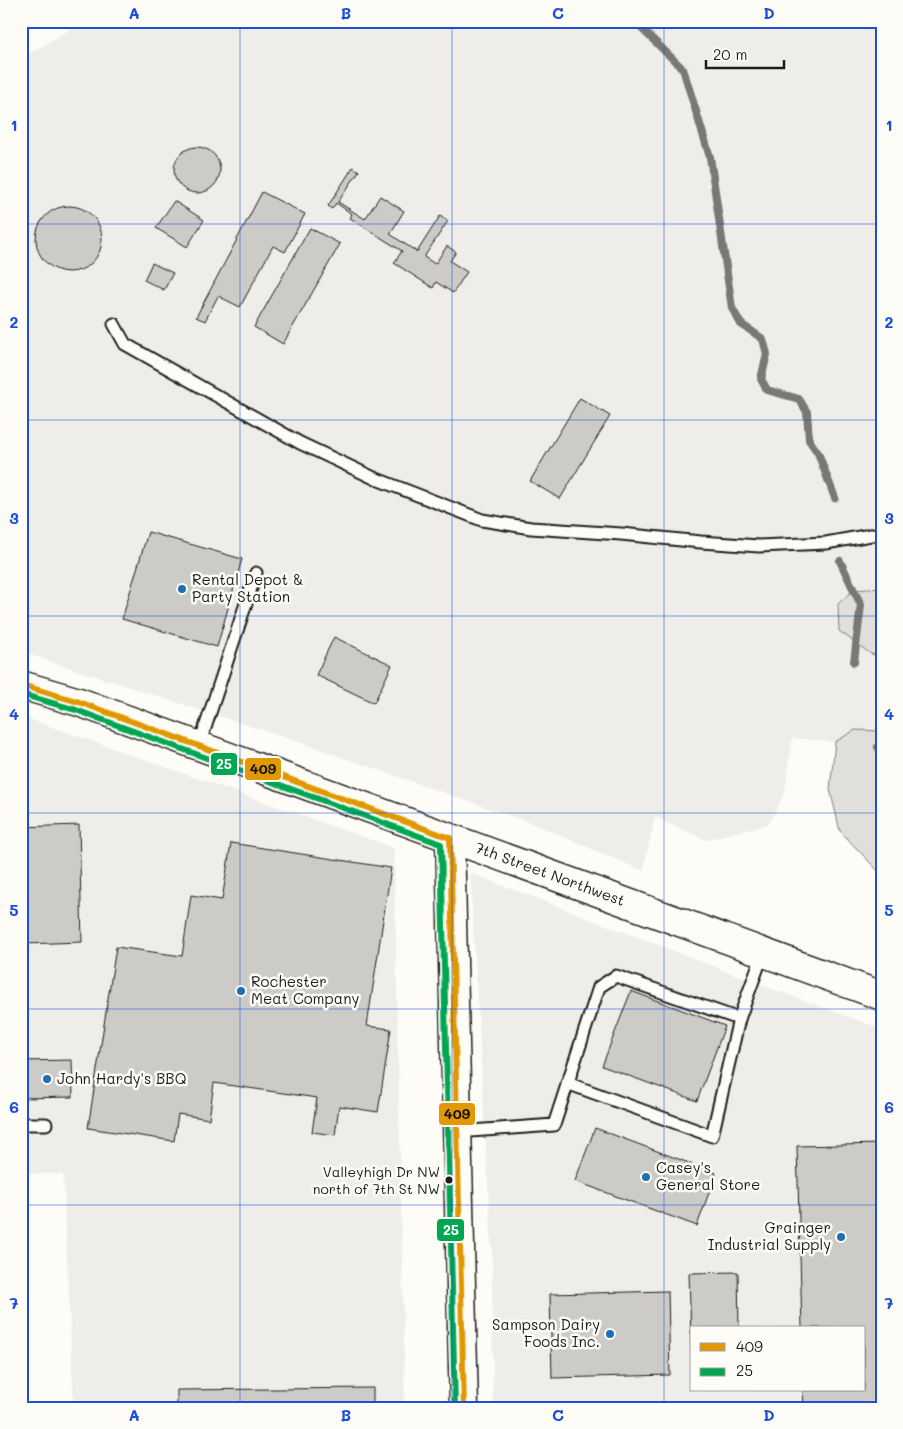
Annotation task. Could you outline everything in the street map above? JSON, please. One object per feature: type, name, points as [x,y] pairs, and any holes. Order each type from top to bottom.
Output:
[{"type":"main road","name":"7th Street Northwest","points":[[21,685],[79,702],[882,996]]},
{"type":"main road","points":[[450,838],[464,1408]]},
{"type":"lane","points":[[882,249],[882,270]]},
{"type":"lane","points":[[114,324],[124,344],[300,443],[374,478],[482,520],[531,528],[759,546],[826,543],[882,533]]},
{"type":"lane","points":[[199,746],[256,573]]},
{"type":"lane","points":[[567,1084],[712,1136],[739,1019],[763,952]]},
{"type":"lane","points":[[457,1132],[554,1125],[599,987],[616,976],[739,1019]]},
{"type":"lane","points":[[21,1124],[46,1124]]},
{"type":"shaded area","points":[[84,21],[882,21],[882,731],[856,730],[835,742],[792,738],[785,792],[769,824],[705,840],[655,817],[643,871],[534,824],[296,741],[21,652],[21,59]]},
{"type":"shaded area","points":[[882,588],[882,656],[871,654],[839,631],[838,604],[853,590]]},
{"type":"shaded area","points":[[21,716],[394,848],[405,1408],[74,1408],[63,1174],[21,1174]]},
{"type":"shaded area","points":[[855,730],[882,731],[882,875],[840,831],[830,789],[835,742]]},
{"type":"shaded area","points":[[470,873],[882,1029],[882,1408],[493,1408],[492,1252]]},
{"type":"building","points":[[197,147],[210,151],[216,157],[220,170],[216,183],[210,189],[197,193],[184,189],[178,183],[174,170],[178,157],[184,151]]},
{"type":"building","points":[[353,167],[359,171],[338,202],[365,219],[380,196],[404,211],[390,234],[417,252],[440,216],[448,221],[424,257],[435,264],[447,246],[456,252],[450,261],[467,272],[453,293],[436,282],[433,288],[394,263],[402,251],[350,218],[352,214],[336,203],[332,209],[328,206]]},
{"type":"building","points":[[262,192],[305,214],[285,252],[273,246],[240,307],[218,296],[205,321],[196,317]]},
{"type":"building","points":[[174,201],[204,220],[187,247],[156,228]]},
{"type":"building","points":[[69,206],[81,209],[92,216],[99,227],[102,239],[99,251],[92,262],[81,269],[69,272],[57,269],[46,262],[39,251],[36,239],[39,227],[46,216],[57,209]]},
{"type":"building","points":[[310,228],[340,244],[283,344],[254,327]]},
{"type":"building","points":[[152,263],[173,273],[164,290],[144,280]]},
{"type":"building","points":[[580,398],[610,416],[560,499],[530,481]]},
{"type":"building","name":"Rental Depot & Party Station","points":[[148,532],[242,559],[217,647],[122,619]]},
{"type":"building","points":[[334,637],[392,665],[374,703],[316,675]]},
{"type":"building","points":[[79,825],[82,942],[24,944],[21,827]]},
{"type":"building","name":"Rochester Meat Company","points":[[231,843],[391,868],[367,1026],[391,1029],[378,1112],[339,1106],[335,1135],[312,1132],[317,1098],[214,1083],[209,1119],[178,1114],[174,1141],[88,1128],[116,947],[182,956],[191,895],[222,900]]},
{"type":"building","points":[[631,991],[725,1026],[697,1101],[602,1066]]},
{"type":"building","name":"John Hardy's BBQ","points":[[72,1060],[73,1097],[21,1098],[21,1061]]},
{"type":"building","name":"Casey's General Store","points":[[595,1128],[716,1173],[697,1226],[575,1181]]},
{"type":"building","name":"Grainger Industrial Supply","points":[[882,1144],[882,1408],[804,1408],[803,1392],[866,1392],[866,1326],[802,1326],[797,1146]]},
{"type":"building","points":[[738,1272],[739,1326],[691,1326],[689,1273]]},
{"type":"building","name":"Sampson Dairy Foods Inc.","points":[[668,1291],[670,1375],[552,1378],[550,1294]]},
{"type":"building","points":[[373,1388],[373,1408],[177,1408],[177,1390]]},
{"type":"waterway","points":[[634,21],[683,69],[710,157],[732,308],[741,324],[763,339],[767,354],[761,379],[767,390],[799,399],[807,412],[809,440],[818,453],[835,498]]},
{"type":"waterway","points":[[840,561],[861,605],[854,662]]},
{"type":"waterway","points":[[878,747],[882,753]]},
{"type":"transit line","name":"409","points":[[21,685],[79,702],[450,838],[464,1408]]},
{"type":"transit line","name":"25","points":[[21,694],[76,710],[441,844],[455,1408]]},
{"type":"place","name":"Rental Depot & Party Station","points":[[182,589]]},
{"type":"place","name":"Rochester Meat Company","points":[[241,991]]},
{"type":"place","name":"John Hardy's BBQ","points":[[47,1079]]},
{"type":"place","name":"Casey's General Store","points":[[646,1177]]},
{"type":"place","name":"Valleyhigh Dr NW north of 7th St NW","points":[[449,1180]]},
{"type":"place","name":"Grainger Industrial Supply","points":[[841,1237]]},
{"type":"place","name":"Sampson Dairy Foods Inc.","points":[[610,1334]]}]
